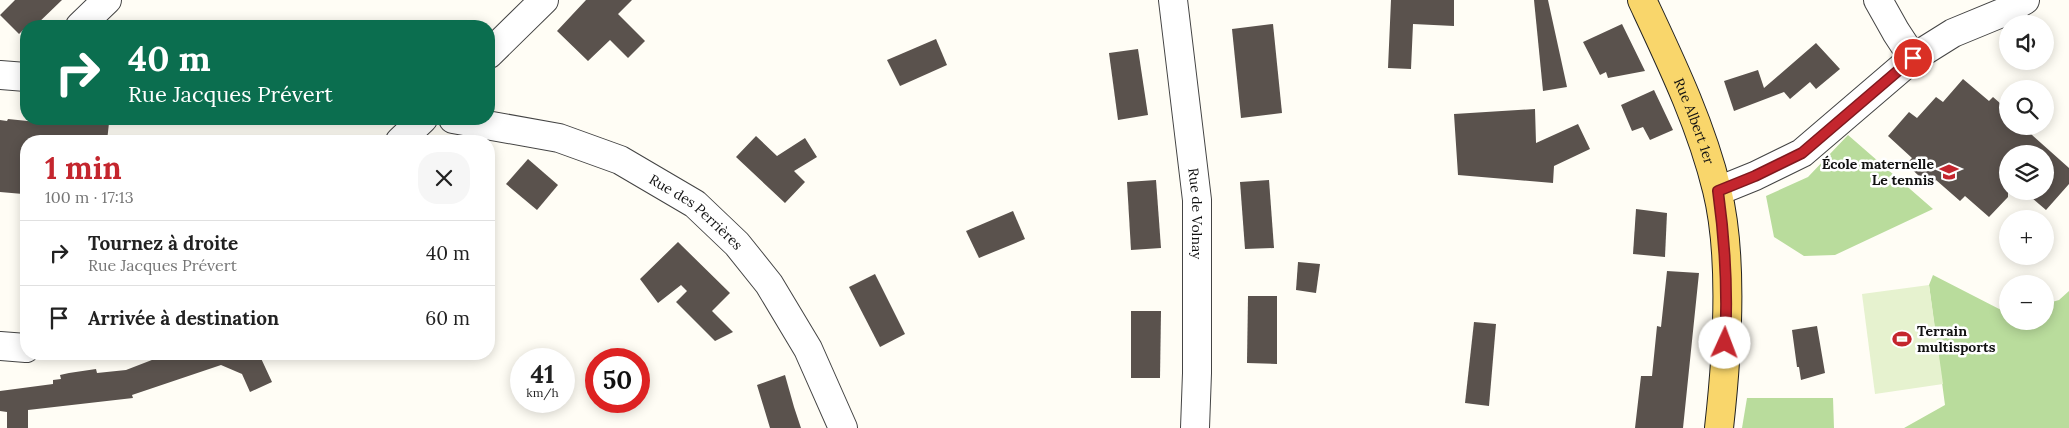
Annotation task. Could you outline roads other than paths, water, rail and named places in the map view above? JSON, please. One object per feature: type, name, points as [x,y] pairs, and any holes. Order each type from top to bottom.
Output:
[{"type":"main road","name":"Rue Albert 1er","points":[[1642,0],[1688,102],[1718,191],[1724,230],[1726,275],[1725,355],[1718,428]]},
{"type":"street","points":[[86,20],[107,0]]},
{"type":"street","points":[[495,48],[544,0]]},
{"type":"street","name":"Rue de Volnay","points":[[1172,0],[1197,200],[1197,373],[1195,428]]},
{"type":"street","points":[[1878,0],[1913,58]]},
{"type":"street","points":[[1718,191],[1755,176],[1802,153],[1913,58],[1954,33],[2004,12],[2025,0]]},
{"type":"street","points":[[0,75],[20,77]]},
{"type":"street","points":[[406,135],[416,125]]},
{"type":"street","name":"Rue des Perrières","points":[[486,125],[559,138],[620,160],[695,204],[737,244],[769,284],[808,349],[843,428]]},
{"type":"street","points":[[0,346],[20,348]]},
{"type":"place","name":"École maternelle Le tennis","points":[[1949,172]]},
{"type":"place","name":"Terrain multisports","points":[[1902,339]]}]
